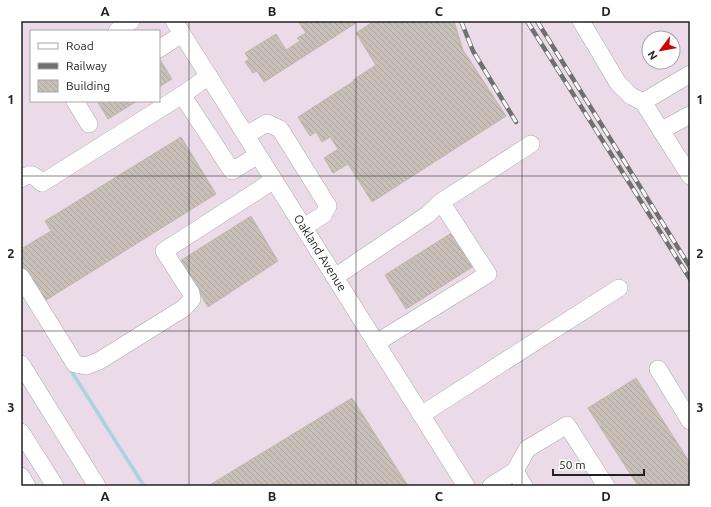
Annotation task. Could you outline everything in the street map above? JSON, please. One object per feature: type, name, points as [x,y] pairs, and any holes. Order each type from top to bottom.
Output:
[{"type":"street","points":[[118,30],[131,21]]},
{"type":"street","points":[[581,21],[618,83],[631,96],[643,102],[662,130],[685,156],[690,176]]},
{"type":"street","points":[[160,48],[178,27]]},
{"type":"street","name":"Oakland Avenue","points":[[178,27],[466,486]]},
{"type":"street","points":[[643,102],[690,74]]},
{"type":"street","points":[[21,179],[28,174],[32,174],[42,183],[209,76]]},
{"type":"street","points":[[182,94],[232,171],[258,155]]},
{"type":"street","points":[[76,102],[89,124]]},
{"type":"street","points":[[662,130],[690,115]]},
{"type":"street","points":[[246,135],[267,123],[280,129],[328,206],[323,215],[304,227]]},
{"type":"street","points":[[335,277],[427,215],[441,202],[531,144]]},
{"type":"street","points":[[21,277],[75,364],[86,366],[99,361],[184,308],[192,299],[191,293],[164,250],[274,180]]},
{"type":"street","points":[[376,343],[488,274],[441,202]]},
{"type":"street","points":[[421,415],[618,288]]},
{"type":"street","points":[[21,364],[97,486]]},
{"type":"street","points":[[658,369],[690,421]]},
{"type":"street","points":[[490,486],[515,471],[527,449],[567,425],[606,486]]},
{"type":"street","points":[[21,432],[55,486]]},
{"type":"street","points":[[515,471],[524,486]]},
{"type":"street","points":[[21,476],[27,486]]},
{"type":"shaded area","points":[[21,21],[690,21],[690,486],[21,486]]},
{"type":"building","points":[[298,21],[359,21],[264,82],[257,71],[253,73],[245,62],[249,59],[245,53],[276,34],[286,50],[300,41],[297,38],[306,33]]},
{"type":"building","points":[[374,21],[454,21],[463,50],[506,116],[372,202],[348,164],[333,173],[324,158],[338,149],[330,137],[322,142],[316,132],[310,136],[298,117],[376,65],[356,33]]},
{"type":"building","points":[[160,60],[172,79],[160,86]]},
{"type":"building","points":[[98,102],[135,102],[108,119]]},
{"type":"building","points":[[181,137],[216,194],[43,302],[21,267],[21,249],[51,231],[45,221]]},
{"type":"building","points":[[251,216],[278,261],[208,307],[180,261]]},
{"type":"building","points":[[453,232],[474,266],[406,309],[385,275]]},
{"type":"building","points":[[636,378],[690,463],[690,486],[638,486],[588,408]]},
{"type":"building","points":[[352,398],[408,486],[208,486]]},
{"type":"waterway","points":[[70,369],[144,486]]},
{"type":"railway","points":[[461,21],[473,51],[516,122]]},
{"type":"railway","points":[[527,21],[690,279]]},
{"type":"railway","points":[[537,21],[690,267]]}]
